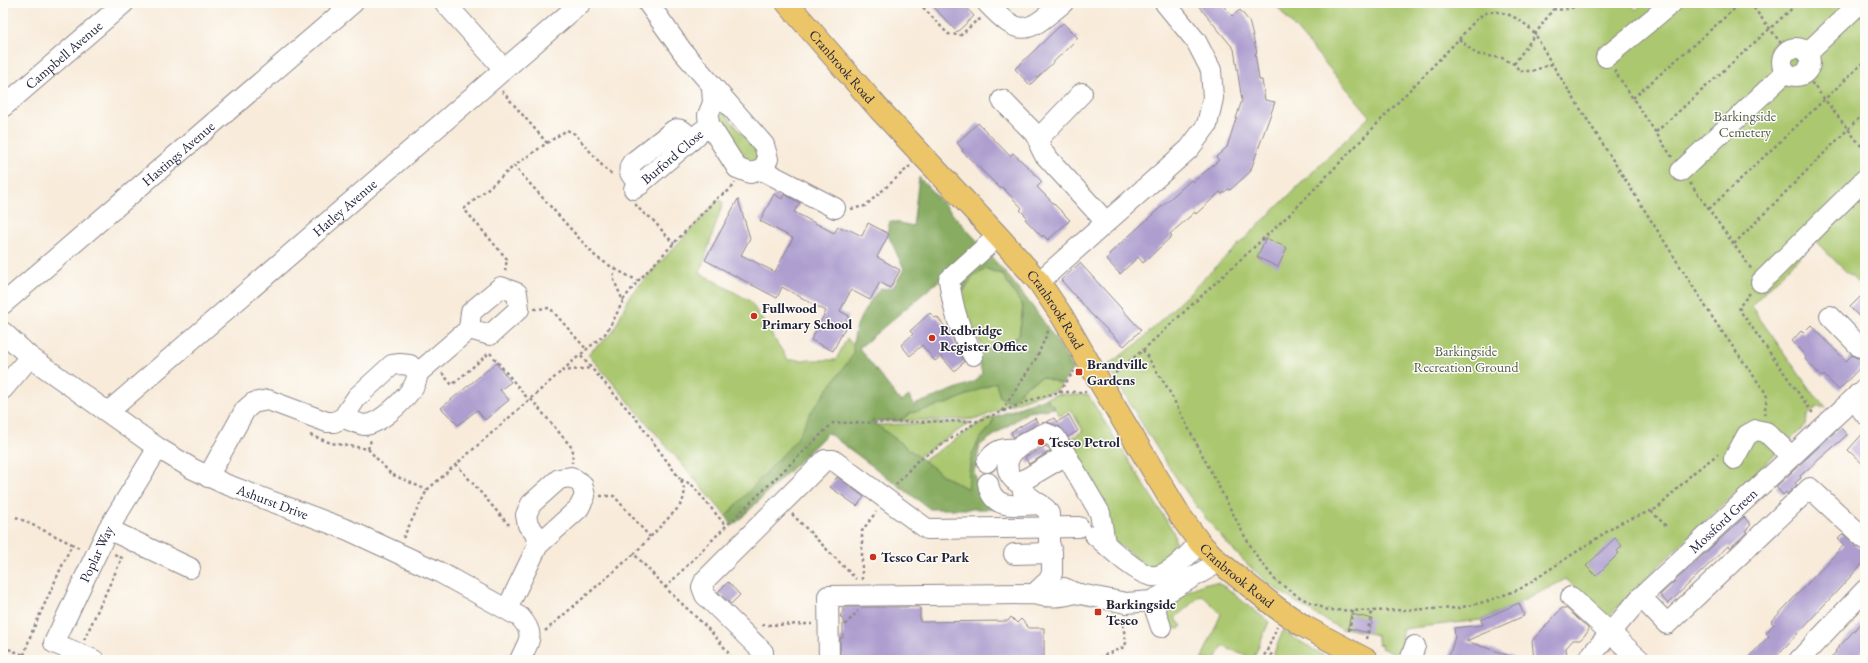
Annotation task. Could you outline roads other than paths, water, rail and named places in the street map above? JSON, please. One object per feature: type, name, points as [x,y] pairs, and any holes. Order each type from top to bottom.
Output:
[{"type":"main road","name":"Cranbrook Road","points":[[787,3],[879,109],[1039,282],[1055,305],[1085,356],[1107,379],[1183,522],[1200,543],[1219,562],[1277,608],[1305,627],[1364,659]]},
{"type":"street","name":"Campbell Avenue","points":[[3,107],[124,3]]},
{"type":"street","name":"Hastings Avenue","points":[[3,304],[353,3]]},
{"type":"street","points":[[444,3],[498,75]]},
{"type":"street","name":"Hatley Avenue","points":[[110,413],[115,406],[581,3]]},
{"type":"street","points":[[648,3],[683,52],[764,145],[768,160],[762,170],[835,208]]},
{"type":"street","points":[[990,6],[1008,24],[1027,28],[1037,24],[1063,3]]},
{"type":"street","points":[[1039,282],[1189,149],[1207,125],[1213,98],[1211,70],[1196,41],[1165,3]]},
{"type":"street","points":[[1606,58],[1672,3]]},
{"type":"street","points":[[1807,53],[1860,3]]},
{"type":"street","points":[[1681,171],[1795,73],[1808,70],[1810,61],[1807,53],[1803,50],[1795,48],[1787,51],[1782,59],[1783,68],[1795,73]]},
{"type":"street","name":"Burford Close","points":[[712,87],[713,103],[708,115],[709,124],[738,168],[750,173],[762,170]]},
{"type":"street","points":[[1039,138],[1082,93]]},
{"type":"street","points":[[1002,100],[1039,138],[1040,146],[1044,154],[1106,222]]},
{"type":"street","name":"Burford Close","points":[[637,187],[709,124]]},
{"type":"street","points":[[1761,282],[1865,179]]},
{"type":"street","points":[[973,355],[953,309],[949,280],[998,236]]},
{"type":"street","points":[[343,418],[365,425],[375,423],[384,417],[411,390],[425,367],[469,330],[471,312],[501,287],[517,293],[519,309],[490,344],[469,330]]},
{"type":"street","points":[[1830,316],[1860,347]]},
{"type":"street","name":"Ashurst Drive","points":[[3,332],[30,357],[158,448],[208,477],[348,530],[439,572],[520,617],[528,626],[529,637],[520,660]]},
{"type":"street","points":[[3,389],[30,357]]},
{"type":"street","points":[[208,477],[245,410],[253,403],[268,400],[327,422],[334,422],[343,418],[357,397],[392,365],[400,364],[425,367]]},
{"type":"street","points":[[1862,391],[1856,403],[1865,414]]},
{"type":"street","name":"Mossford Green","points":[[1591,659],[1641,597],[1862,391]]},
{"type":"street","points":[[1727,456],[1747,435],[1756,430],[1761,430],[1771,436],[1791,456]]},
{"type":"street","points":[[1022,485],[1014,482],[1008,473],[1007,462],[1015,450],[1045,433],[1055,437],[1100,513],[1105,543]]},
{"type":"street","name":"Poplar Way","points":[[86,657],[54,643],[108,529],[158,448]]},
{"type":"street","points":[[987,462],[991,455],[998,450],[1015,450]]},
{"type":"street","points":[[1034,594],[1049,580],[1052,573],[1052,554],[1049,542],[1049,514],[1046,509],[1023,492],[1022,485],[1024,480],[1062,458],[1069,460]]},
{"type":"street","points":[[763,660],[763,652],[705,595],[702,587],[705,580],[825,460],[828,459],[833,460],[927,529],[1079,527],[1093,533],[1138,571],[1148,576],[1155,576],[1175,567],[1200,543]]},
{"type":"street","points":[[507,609],[538,545],[579,508],[585,496],[582,484],[571,477],[559,479],[531,504],[526,515],[528,525],[535,533],[538,545]]},
{"type":"street","points":[[988,483],[989,489],[995,499],[1001,504],[1008,506],[1040,504]]},
{"type":"street","points":[[1641,597],[1667,624],[1810,488],[1865,539]]},
{"type":"street","points":[[1052,554],[1057,541],[1066,532],[1079,527]]},
{"type":"street","points":[[108,529],[190,568]]},
{"type":"street","points":[[1014,554],[1052,554]]},
{"type":"street","points":[[1052,573],[1058,582],[1065,588],[1075,593],[1126,603],[1159,598],[1219,562]]},
{"type":"street","points":[[1155,576],[1159,598],[1161,627]]},
{"type":"street","points":[[1800,660],[1865,590]]},
{"type":"street","points":[[829,660],[828,596],[1034,594],[1039,596],[1065,596],[1075,593]]},
{"type":"street","points":[[1571,597],[1640,660]]},
{"type":"place","name":"Fullwood Primary School","points":[[754,316]]},
{"type":"place","name":"Redbridge Register Office","points":[[932,338]]},
{"type":"place","name":"Brandville Gardens","points":[[1079,372]]},
{"type":"place","name":"Tesco Petrol","points":[[1041,442]]},
{"type":"place","name":"Tesco Car Park","points":[[873,557]]},
{"type":"place","name":"Barkingside Tesco","points":[[1098,612]]},
{"type":"park label","name":"Barkingside Cemetery","points":[[1745,124]]},
{"type":"park label","name":"Barkingside Recreation Ground","points":[[1466,360]]}]
